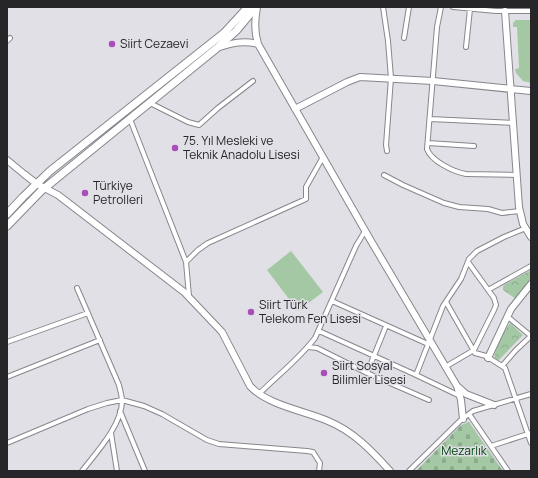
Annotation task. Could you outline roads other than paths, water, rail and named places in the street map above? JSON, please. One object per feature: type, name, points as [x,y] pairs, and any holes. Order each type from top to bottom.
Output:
[{"type":"highway","points":[[7,214],[50,171],[207,48],[224,33],[248,7]]},
{"type":"highway","points":[[7,226],[45,187],[217,48],[236,31],[256,7]]},
{"type":"street","points":[[256,7],[255,34],[258,44],[429,342],[457,386],[463,418]]},
{"type":"street","points":[[383,7],[391,78],[386,146],[387,151]]},
{"type":"street","points":[[404,38],[410,7]]},
{"type":"street","points":[[441,7],[437,27],[427,149],[429,154],[434,159],[460,173],[517,175]]},
{"type":"street","points":[[453,7],[470,9],[505,9],[531,12]]},
{"type":"street","points":[[466,47],[470,9]]},
{"type":"street","points":[[505,9],[520,211],[523,224],[531,237]]},
{"type":"street","points":[[217,48],[236,42],[249,41],[258,44]]},
{"type":"street","points":[[295,108],[360,76],[433,81],[531,91]]},
{"type":"street","points":[[150,103],[188,122],[199,125],[218,108],[254,81]]},
{"type":"street","points":[[130,119],[186,262],[189,296]]},
{"type":"street","points":[[430,119],[513,123]]},
{"type":"street","points":[[428,143],[474,146]]},
{"type":"street","points":[[186,262],[198,250],[208,243],[306,199],[306,187],[323,157]]},
{"type":"street","points":[[7,160],[37,184],[58,195],[189,296],[222,332],[250,386],[259,394],[268,399],[330,422],[352,434],[370,449],[390,471]]},
{"type":"street","points":[[384,175],[444,203],[459,207],[502,213],[520,211]]},
{"type":"street","points":[[416,375],[446,302],[461,279],[469,258],[477,251],[504,237],[526,228]]},
{"type":"street","points":[[259,394],[308,347],[319,331],[356,246],[365,231]]},
{"type":"street","points":[[445,367],[474,350],[496,305],[494,298],[468,262]]},
{"type":"street","points":[[488,290],[531,266]]},
{"type":"street","points":[[488,358],[511,309],[531,284]]},
{"type":"street","points":[[78,288],[120,385],[122,400],[120,411],[110,433],[82,471]]},
{"type":"street","points":[[332,301],[386,326],[429,342]]},
{"type":"street","points":[[446,302],[475,353],[488,358],[505,368],[531,443]]},
{"type":"street","points":[[7,342],[88,313]]},
{"type":"street","points":[[502,366],[531,336],[508,317]]},
{"type":"street","points":[[367,373],[386,326]]},
{"type":"street","points":[[319,331],[374,355],[460,396]]},
{"type":"street","points":[[8,374],[100,340]]},
{"type":"street","points":[[308,347],[317,348],[367,373],[428,400]]},
{"type":"street","points":[[457,386],[466,394],[494,406]]},
{"type":"street","points":[[409,471],[463,418],[473,411],[531,394]]},
{"type":"street","points":[[7,443],[88,409],[122,400],[144,406],[162,414],[207,440],[219,444],[313,452],[320,463],[319,471]]},
{"type":"street","points":[[120,411],[146,471]]},
{"type":"street","points":[[469,414],[508,471]]},
{"type":"street","points":[[110,433],[117,471]]},
{"type":"street","points":[[491,446],[529,434]]},
{"type":"place","name":"Siirt Cezaevi","points":[[112,44]]},
{"type":"place","name":"75. Yıl Mesleki ve Teknik Anadolu Lisesi","points":[[175,148]]},
{"type":"place","name":"Türkiye Petrolleri","points":[[85,193]]},
{"type":"place","name":"Siirt Türk Telekom Fen Lisesi","points":[[251,312]]},
{"type":"place","name":"Siirt Sosyal Bilimler Lisesi","points":[[324,373]]},
{"type":"park label","name":"Mezarlık","points":[[464,451]]}]
